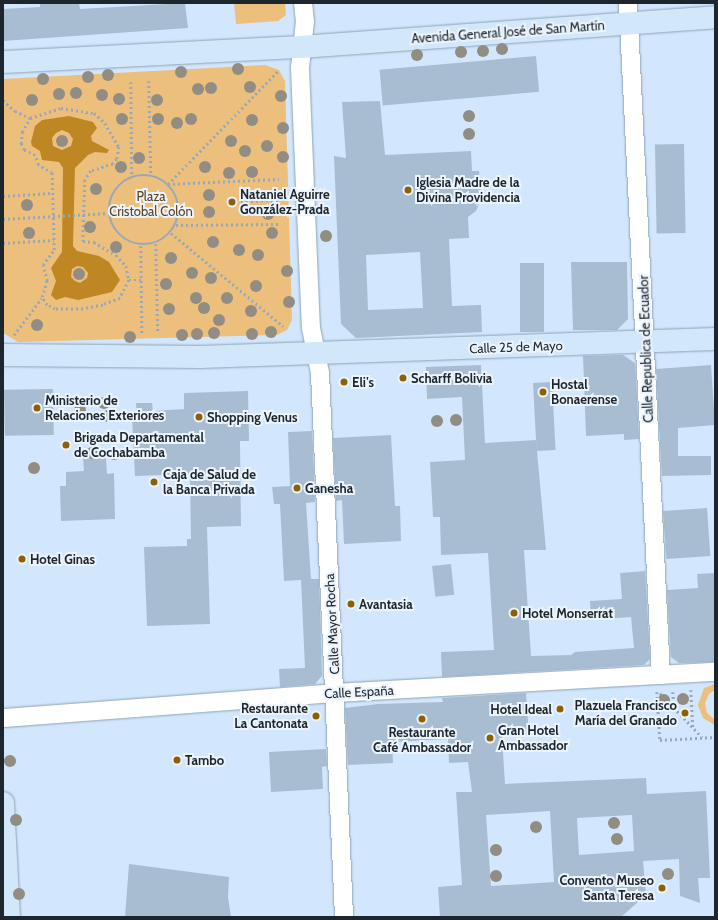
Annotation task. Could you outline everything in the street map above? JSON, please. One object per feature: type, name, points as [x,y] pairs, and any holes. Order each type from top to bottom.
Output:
[{"type":"main road","name":"Avenida General José de San Martín","points":[[301,47],[630,13],[715,17]]},
{"type":"main road","points":[[3,62],[301,47]]},
{"type":"main road","name":"Calle 25 de Mayo","points":[[316,355],[715,339]]},
{"type":"main road","points":[[3,355],[200,357],[316,355]]},
{"type":"main road","points":[[3,803],[9,917]]},
{"type":"street","points":[[303,3],[305,21],[301,47],[311,320],[316,355]]},
{"type":"street","name":"Calle Republica de Ecuador","points":[[630,13],[645,341],[667,680]]},
{"type":"street","name":"Calle Mayor Rocha","points":[[316,355],[320,372],[344,917]]},
{"type":"street","name":"Calle España","points":[[3,718],[335,693],[667,680],[715,672]]},
{"type":"path","points":[[168,184],[279,70]]},
{"type":"path","points":[[149,81],[151,176]]},
{"type":"path","points":[[131,82],[132,176]]},
{"type":"path","points":[[3,100],[15,111],[30,118]]},
{"type":"path","points":[[14,335],[42,297],[47,281],[43,265],[54,250],[52,173],[38,165],[35,155],[24,150],[21,144],[22,132],[30,118],[61,108],[88,112],[105,123],[119,147],[116,159],[107,167],[91,171],[85,180],[83,241],[94,242],[116,255],[126,266],[130,280],[120,298],[103,305],[83,309],[55,309],[47,305],[42,297]]},
{"type":"path","points":[[168,184],[176,195],[179,205],[176,225],[171,233],[156,244],[141,246],[129,242],[119,235],[112,225],[109,213],[114,192],[121,183],[132,176],[151,176],[168,184],[279,179]]},
{"type":"path","points":[[3,196],[52,193]]},
{"type":"path","points":[[241,201],[280,200]]},
{"type":"path","points":[[3,219],[109,213]]},
{"type":"path","points":[[176,225],[282,224]]},
{"type":"path","points":[[171,233],[283,326]]},
{"type":"path","points":[[3,243],[54,240]]},
{"type":"path","points":[[156,244],[158,333]]},
{"type":"path","points":[[141,246],[142,333]]},
{"type":"path","points":[[130,280],[141,280]]},
{"type":"path","points":[[667,680],[674,707]]},
{"type":"path","points":[[691,684],[693,727]]},
{"type":"path","points":[[703,738],[657,689],[660,740],[703,738],[715,737]]},
{"type":"green space","points":[[234,3],[285,3],[286,15],[278,21],[236,24]]},
{"type":"green space","name":"Plaza Cristobal Colón","points":[[265,65],[279,70],[285,81],[292,320],[287,330],[277,335],[18,342],[3,333],[3,79]]},
{"type":"green space","points":[[715,684],[715,690],[709,694],[705,703],[707,713],[715,720],[715,725],[703,718],[698,705],[704,688]]},
{"type":"shaded area","points":[[69,116],[93,122],[97,128],[91,136],[92,141],[109,150],[107,153],[95,152],[88,155],[75,168],[73,246],[77,251],[99,256],[109,262],[120,280],[112,292],[78,300],[65,297],[56,300],[51,295],[56,281],[51,268],[62,252],[63,168],[59,162],[42,160],[40,151],[32,146],[31,142],[35,126],[42,120]],"holes":[[[62,130],[69,133],[73,139],[71,146],[62,150],[53,146],[52,138],[56,133]],[[77,266],[83,267],[88,273],[87,278],[80,283],[71,277],[72,269]]]},
{"type":"building","points":[[40,3],[79,3],[80,9],[185,3],[188,28],[3,41],[3,9],[40,7]]},
{"type":"building","points":[[536,56],[539,92],[383,106],[380,70]]},
{"type":"building","points":[[380,101],[385,155],[471,151],[472,171],[479,171],[481,199],[476,211],[468,217],[469,238],[449,239],[452,306],[481,305],[482,332],[356,338],[341,324],[334,156],[346,158],[342,102]],"holes":[[[420,252],[423,308],[368,310],[366,255]]]},
{"type":"building","points":[[684,144],[686,233],[657,233],[655,145]]},
{"type":"building","points":[[571,262],[627,262],[628,319],[617,330],[573,330]]},
{"type":"building","points":[[520,263],[544,263],[544,332],[520,332]]},
{"type":"building","points":[[623,355],[635,363],[639,439],[624,440],[624,434],[586,436],[583,356]]},
{"type":"building","points":[[481,365],[485,443],[536,440],[546,550],[524,550],[531,656],[571,655],[575,652],[634,648],[631,617],[591,620],[590,601],[622,599],[620,573],[645,571],[650,659],[644,665],[442,677],[441,652],[494,650],[488,553],[441,555],[440,517],[433,517],[430,462],[465,460],[462,397],[427,399],[426,367]]},
{"type":"building","points":[[711,365],[715,425],[678,428],[678,456],[711,456],[711,475],[662,476],[656,369]]},
{"type":"building","name":"Hostal Bonaerense","points":[[552,382],[556,450],[537,451],[533,383]]},
{"type":"building","points":[[53,389],[54,435],[5,436],[4,390]]},
{"type":"building","points":[[248,391],[249,441],[240,441],[241,526],[207,527],[210,624],[147,626],[144,547],[187,546],[187,539],[191,539],[190,474],[135,476],[132,418],[137,418],[136,403],[152,403],[153,411],[184,409],[184,393]]},
{"type":"building","points":[[312,431],[315,502],[306,503],[311,579],[319,579],[322,676],[315,684],[280,687],[279,669],[305,668],[301,580],[284,581],[280,504],[274,504],[272,487],[290,486],[288,432]]},
{"type":"building","points":[[391,435],[395,506],[400,506],[401,541],[344,544],[342,500],[336,501],[333,438]]},
{"type":"building","points":[[106,457],[107,474],[114,473],[115,519],[61,521],[60,486],[66,486],[66,472],[84,471],[83,458]]},
{"type":"building","points":[[707,508],[710,556],[666,559],[663,511]]},
{"type":"building","points":[[451,564],[454,595],[435,597],[432,566]]},
{"type":"building","points":[[715,573],[715,662],[679,663],[671,657],[667,590],[698,588],[697,574]]},
{"type":"building","points":[[526,693],[529,735],[502,736],[505,784],[646,778],[647,794],[706,791],[710,878],[698,878],[700,903],[680,896],[679,859],[643,861],[646,895],[621,917],[440,917],[438,887],[462,885],[456,792],[472,792],[468,762],[449,763],[448,739],[392,742],[393,763],[348,765],[345,708],[378,704],[443,702],[442,698]],"holes":[[[550,811],[554,882],[491,886],[486,815]],[[632,815],[634,851],[579,855],[577,818]]]},
{"type":"building","points":[[326,749],[327,766],[322,767],[323,789],[271,792],[269,752]]},
{"type":"building","points":[[129,864],[229,877],[228,897],[231,917],[125,917]]},
{"type":"place","name":"Iglesia Madre de la Divina Providencia","points":[[408,190]]},
{"type":"place","name":"Nataniel Aguirre González-Prada","points":[[232,202]]},
{"type":"place","name":"Scharff Bolivia","points":[[403,378]]},
{"type":"place","name":"Eli's","points":[[344,382]]},
{"type":"place","name":"Hostal Bonaerense","points":[[543,392]]},
{"type":"place","name":"Ministerio de Relaciones Exteriores","points":[[37,408]]},
{"type":"place","name":"Shopping Venus","points":[[199,417]]},
{"type":"place","name":"Brigada Departamental de Cochabamba","points":[[66,445]]},
{"type":"place","name":"Caja de Salud de la Banca Privada","points":[[154,482]]},
{"type":"place","name":"Ganesha","points":[[297,488]]},
{"type":"place","name":"Hotel Ginas","points":[[22,559]]},
{"type":"place","name":"Avantasia","points":[[351,604]]},
{"type":"place","name":"Hotel Monserrat","points":[[514,613]]},
{"type":"place","name":"Hotel Ideal","points":[[560,709]]},
{"type":"place","name":"Plazuela Francisco María del Granado","points":[[685,713]]},
{"type":"place","name":"Restaurante La Cantonata","points":[[316,716]]},
{"type":"place","name":"Restaurante Café Ambassador","points":[[422,719]]},
{"type":"place","name":"Gran Hotel Ambassador","points":[[490,738]]},
{"type":"place","name":"Tambo","points":[[177,760]]},
{"type":"place","name":"Convento Museo Santa Teresa","points":[[662,888]]}]
